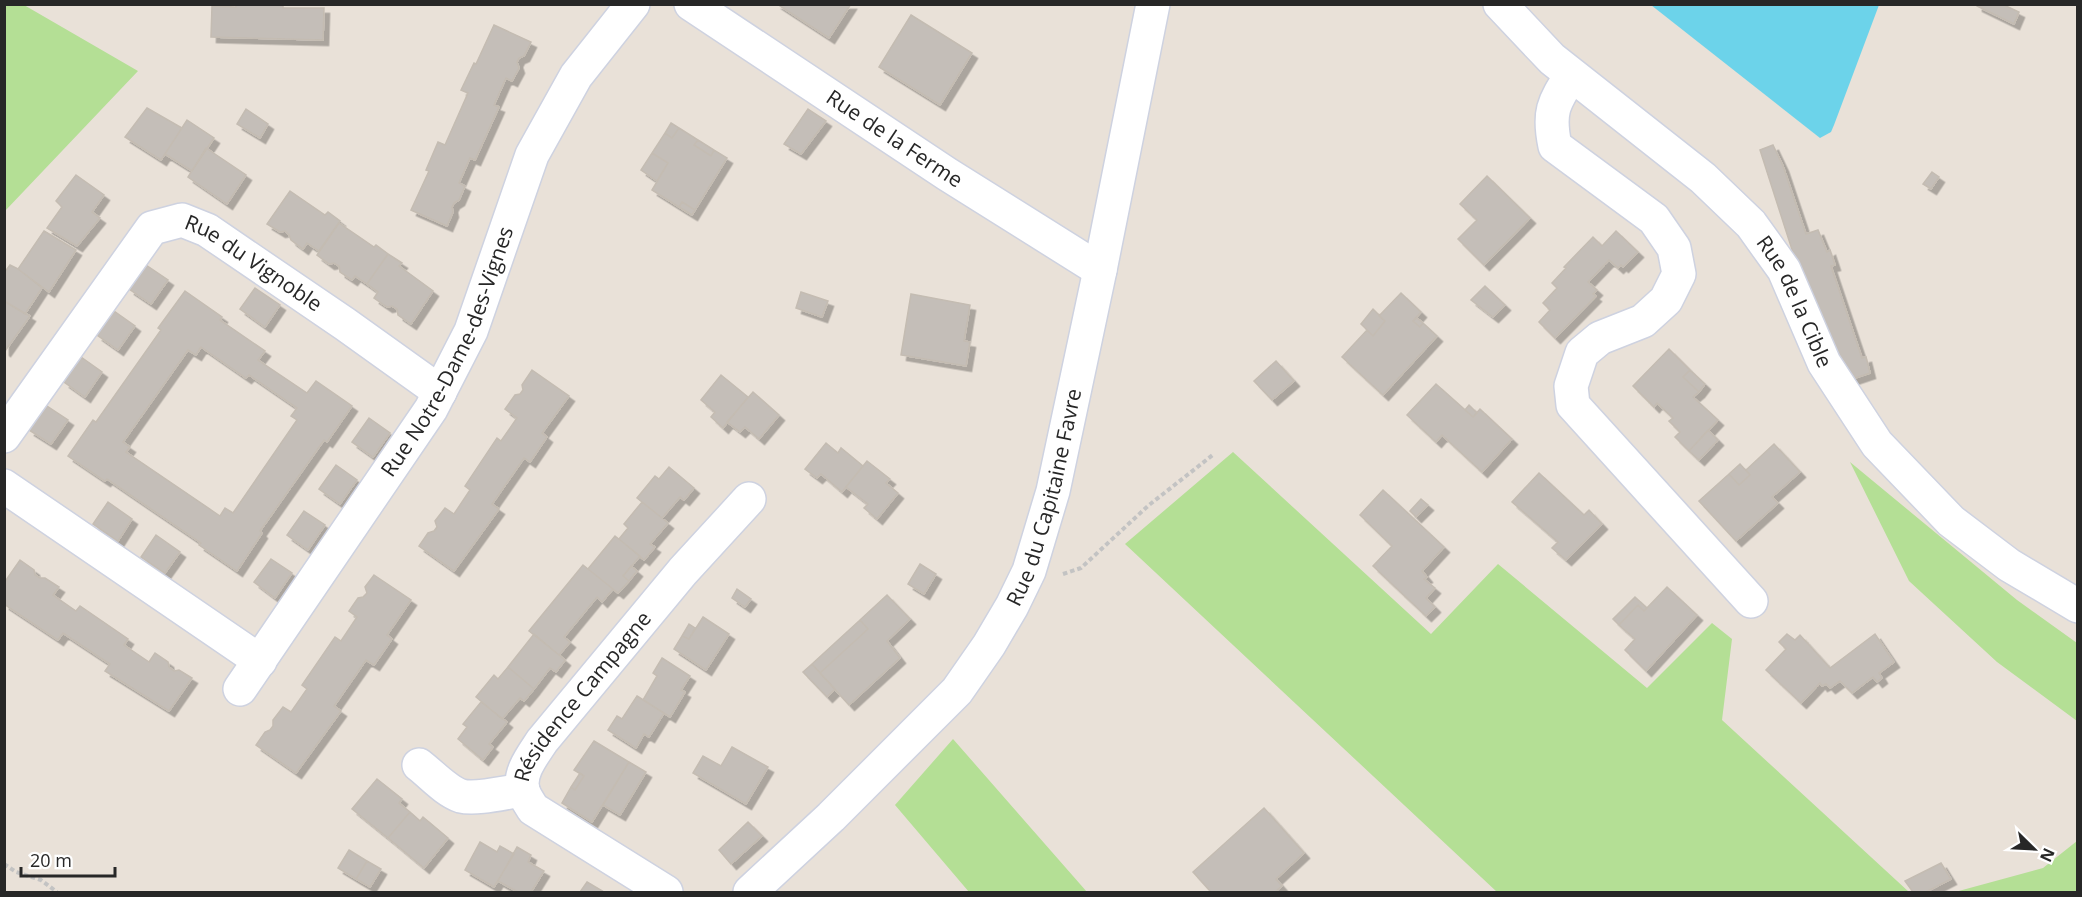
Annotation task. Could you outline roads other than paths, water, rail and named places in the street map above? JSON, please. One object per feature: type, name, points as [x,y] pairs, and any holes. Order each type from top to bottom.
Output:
[{"type":"street","name":"Rue Notre-Dame-des-Vignes","points":[[240,689],[431,409],[471,331],[532,155],[576,75],[633,4]]},
{"type":"street","name":"Rue de la Ferme","points":[[691,4],[947,174],[1100,270]]},
{"type":"street","name":"Rue du Capitaine Favre","points":[[750,892],[831,817],[957,691],[1000,626],[1029,571],[1053,491],[1153,4]]},
{"type":"street","name":"Rue de la Cible","points":[[1500,4],[1571,76],[1703,178],[1751,224],[1784,270],[1824,363],[1877,444],[1950,521],[2009,565],[2078,606]]},
{"type":"street","points":[[1571,76],[1556,98],[1550,124],[1555,146],[1654,219],[1674,248],[1679,274],[1666,300],[1643,321],[1600,338],[1582,353],[1571,386],[1573,405],[1751,601]]},
{"type":"street","name":"Rue du Vignoble","points":[[4,436],[152,228],[182,220],[207,230],[440,392]]},
{"type":"street","points":[[4,486],[260,661]]},
{"type":"street","name":"Résidence Campagne","points":[[666,892],[533,809],[523,790],[523,775],[542,741],[683,571],[749,499]]},
{"type":"street","points":[[419,765],[449,789],[462,796],[475,797],[523,790]]},
{"type":"water","points":[[1651,5],[1879,5],[1831,132],[1820,138]]}]
